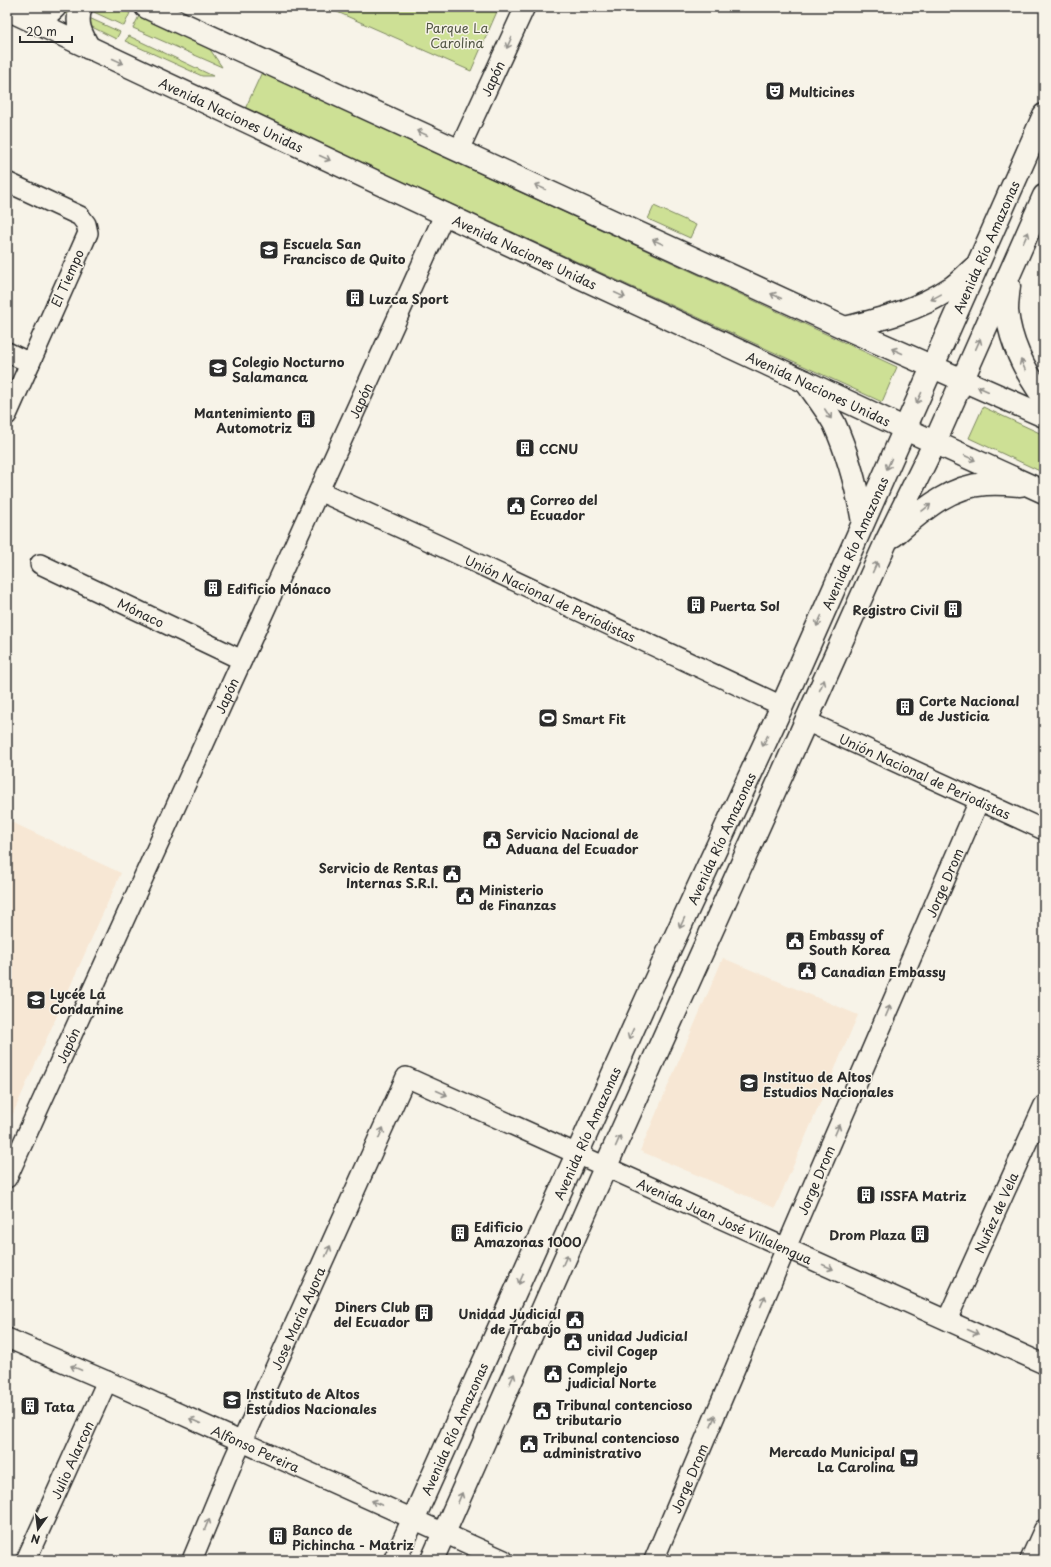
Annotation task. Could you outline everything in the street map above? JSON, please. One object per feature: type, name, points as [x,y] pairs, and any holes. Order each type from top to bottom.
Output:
[{"type":"main road","points":[[7,9],[33,18],[44,16],[51,12],[55,7]]},
{"type":"main road","points":[[81,7],[78,15],[78,28],[89,48]]},
{"type":"main road","points":[[146,7],[845,328],[1044,416]]},
{"type":"main road","name":"Avenida Naciones Unidas","points":[[7,9],[904,428],[1037,488]]},
{"type":"main road","name":"Avenida Río Amazonas","points":[[394,1560],[647,998],[782,706],[1044,115]]},
{"type":"main road","points":[[432,1560],[445,1534],[606,1167],[886,542],[935,442],[1044,196]]},
{"type":"main road","points":[[845,328],[892,316],[922,304],[951,288],[978,265]]},
{"type":"main road","points":[[1010,272],[1007,306],[1010,329],[1027,373],[1044,398]]},
{"type":"main road","points":[[806,382],[833,423],[842,444],[858,492],[863,522]]},
{"type":"main road","points":[[886,542],[928,506],[949,493],[967,487],[985,484],[1037,488]]},
{"type":"street","name":"Japón","points":[[459,150],[525,7]]},
{"type":"street","name":"El Tiempo","points":[[7,182],[80,216],[86,224],[88,233],[7,415]]},
{"type":"street","name":"Japón","points":[[7,1178],[445,213]]},
{"type":"street","points":[[7,352],[30,363]]},
{"type":"street","name":"Unión Nacional de Periodistas","points":[[319,491],[782,706]]},
{"type":"street","name":"Mónaco","points":[[40,564],[242,660]]},
{"type":"street","name":"Unión Nacional de Periodistas","points":[[806,721],[1044,830]]},
{"type":"street","name":"Jorge Drom","points":[[654,1560],[786,1248],[979,801]]},
{"type":"street","name":"Avenida Juan José Villalengua","points":[[406,1077],[1044,1364]]},
{"type":"street","name":"Jose Maria Ayora","points":[[192,1560],[241,1443],[406,1077]]},
{"type":"street","name":"Nuñez de Vela","points":[[947,1320],[1044,1105]]},
{"type":"street","name":"Alfonso Pereira","points":[[7,1338],[107,1381],[241,1443],[504,1560]]},
{"type":"street","name":"Julio Alarcon","points":[[26,1560],[107,1381]]},
{"type":"street","points":[[1030,1560],[1044,1529]]},
{"type":"shaded area","name":"Lycée La Condamine","points":[[7,820],[121,873],[7,1127]]},
{"type":"shaded area","name":"Instituo de Altos Estudios Nacionales","points":[[723,958],[858,1015],[775,1208],[640,1151]]},
{"type":"green space","points":[[52,7],[65,7],[120,32],[116,39]]},
{"type":"green space","points":[[83,7],[118,7],[130,13],[124,26]]},
{"type":"green space","name":"Parque La Carolina","points":[[326,7],[499,7],[471,71]]},
{"type":"green space","points":[[139,16],[209,48],[222,67],[133,28]]},
{"type":"green space","points":[[129,36],[213,76],[202,76],[125,41]]},
{"type":"green space","points":[[262,72],[897,367],[882,402],[245,109]]},
{"type":"green space","points":[[654,206],[696,225],[690,238],[648,219]]},
{"type":"green space","points":[[983,407],[1044,435],[1044,473],[969,438]]},
{"type":"place","name":"Multicines","points":[[775,91]]},
{"type":"place","name":"Escuela San Francisco de Quito","points":[[269,250]]},
{"type":"place","name":"Luzca Sport","points":[[355,298]]},
{"type":"place","name":"Colegio Nocturno Salamanca","points":[[218,368]]},
{"type":"place","name":"Mantenimiento Automotriz","points":[[306,419]]},
{"type":"place","name":"CCNU","points":[[525,448]]},
{"type":"place","name":"Correo del Ecuador","points":[[516,506]]},
{"type":"place","name":"Edificio Mónaco","points":[[213,588]]},
{"type":"place","name":"Puerta Sol","points":[[696,605]]},
{"type":"place","name":"Registro Civil","points":[[953,609]]},
{"type":"place","name":"Corte Nacional de Justicia","points":[[905,707]]},
{"type":"place","name":"Smart Fit","points":[[548,718]]},
{"type":"place","name":"Servicio Nacional de Aduana del Ecuador","points":[[492,840]]},
{"type":"place","name":"Servicio de Rentas Internas S.R.I.","points":[[452,874]]},
{"type":"place","name":"Ministerio de Finanzas","points":[[465,896]]},
{"type":"place","name":"Embassy of South Korea","points":[[795,941]]},
{"type":"place","name":"Canadian Embassy","points":[[807,971]]},
{"type":"place","name":"Lycée La Condamine","points":[[36,1000]]},
{"type":"place","name":"Instituo de Altos Estudios Nacionales","points":[[749,1083]]},
{"type":"place","name":"ISSFA Matriz","points":[[866,1195]]},
{"type":"place","name":"Edificio Amazonas 1000","points":[[460,1233]]},
{"type":"place","name":"Drom Plaza","points":[[920,1234]]},
{"type":"place","name":"Diners Club del Ecuador","points":[[424,1313]]},
{"type":"place","name":"Unidad Judicial de Trabajo","points":[[575,1320]]},
{"type":"place","name":"unidad Judicial civil Cogep","points":[[573,1342]]},
{"type":"place","name":"Complejo judicial Norte","points":[[553,1374]]},
{"type":"place","name":"Instituto de Altos Estudios Nacionales","points":[[232,1400]]},
{"type":"place","name":"Tata","points":[[30,1406]]},
{"type":"place","name":"Tribunal contencioso tributario","points":[[542,1411]]},
{"type":"place","name":"Tribunal contencioso administrativo","points":[[529,1444]]},
{"type":"place","name":"Mercado Municipal La Carolina","points":[[909,1458]]},
{"type":"place","name":"Banco de Pichincha - Matriz","points":[[278,1536]]}]
